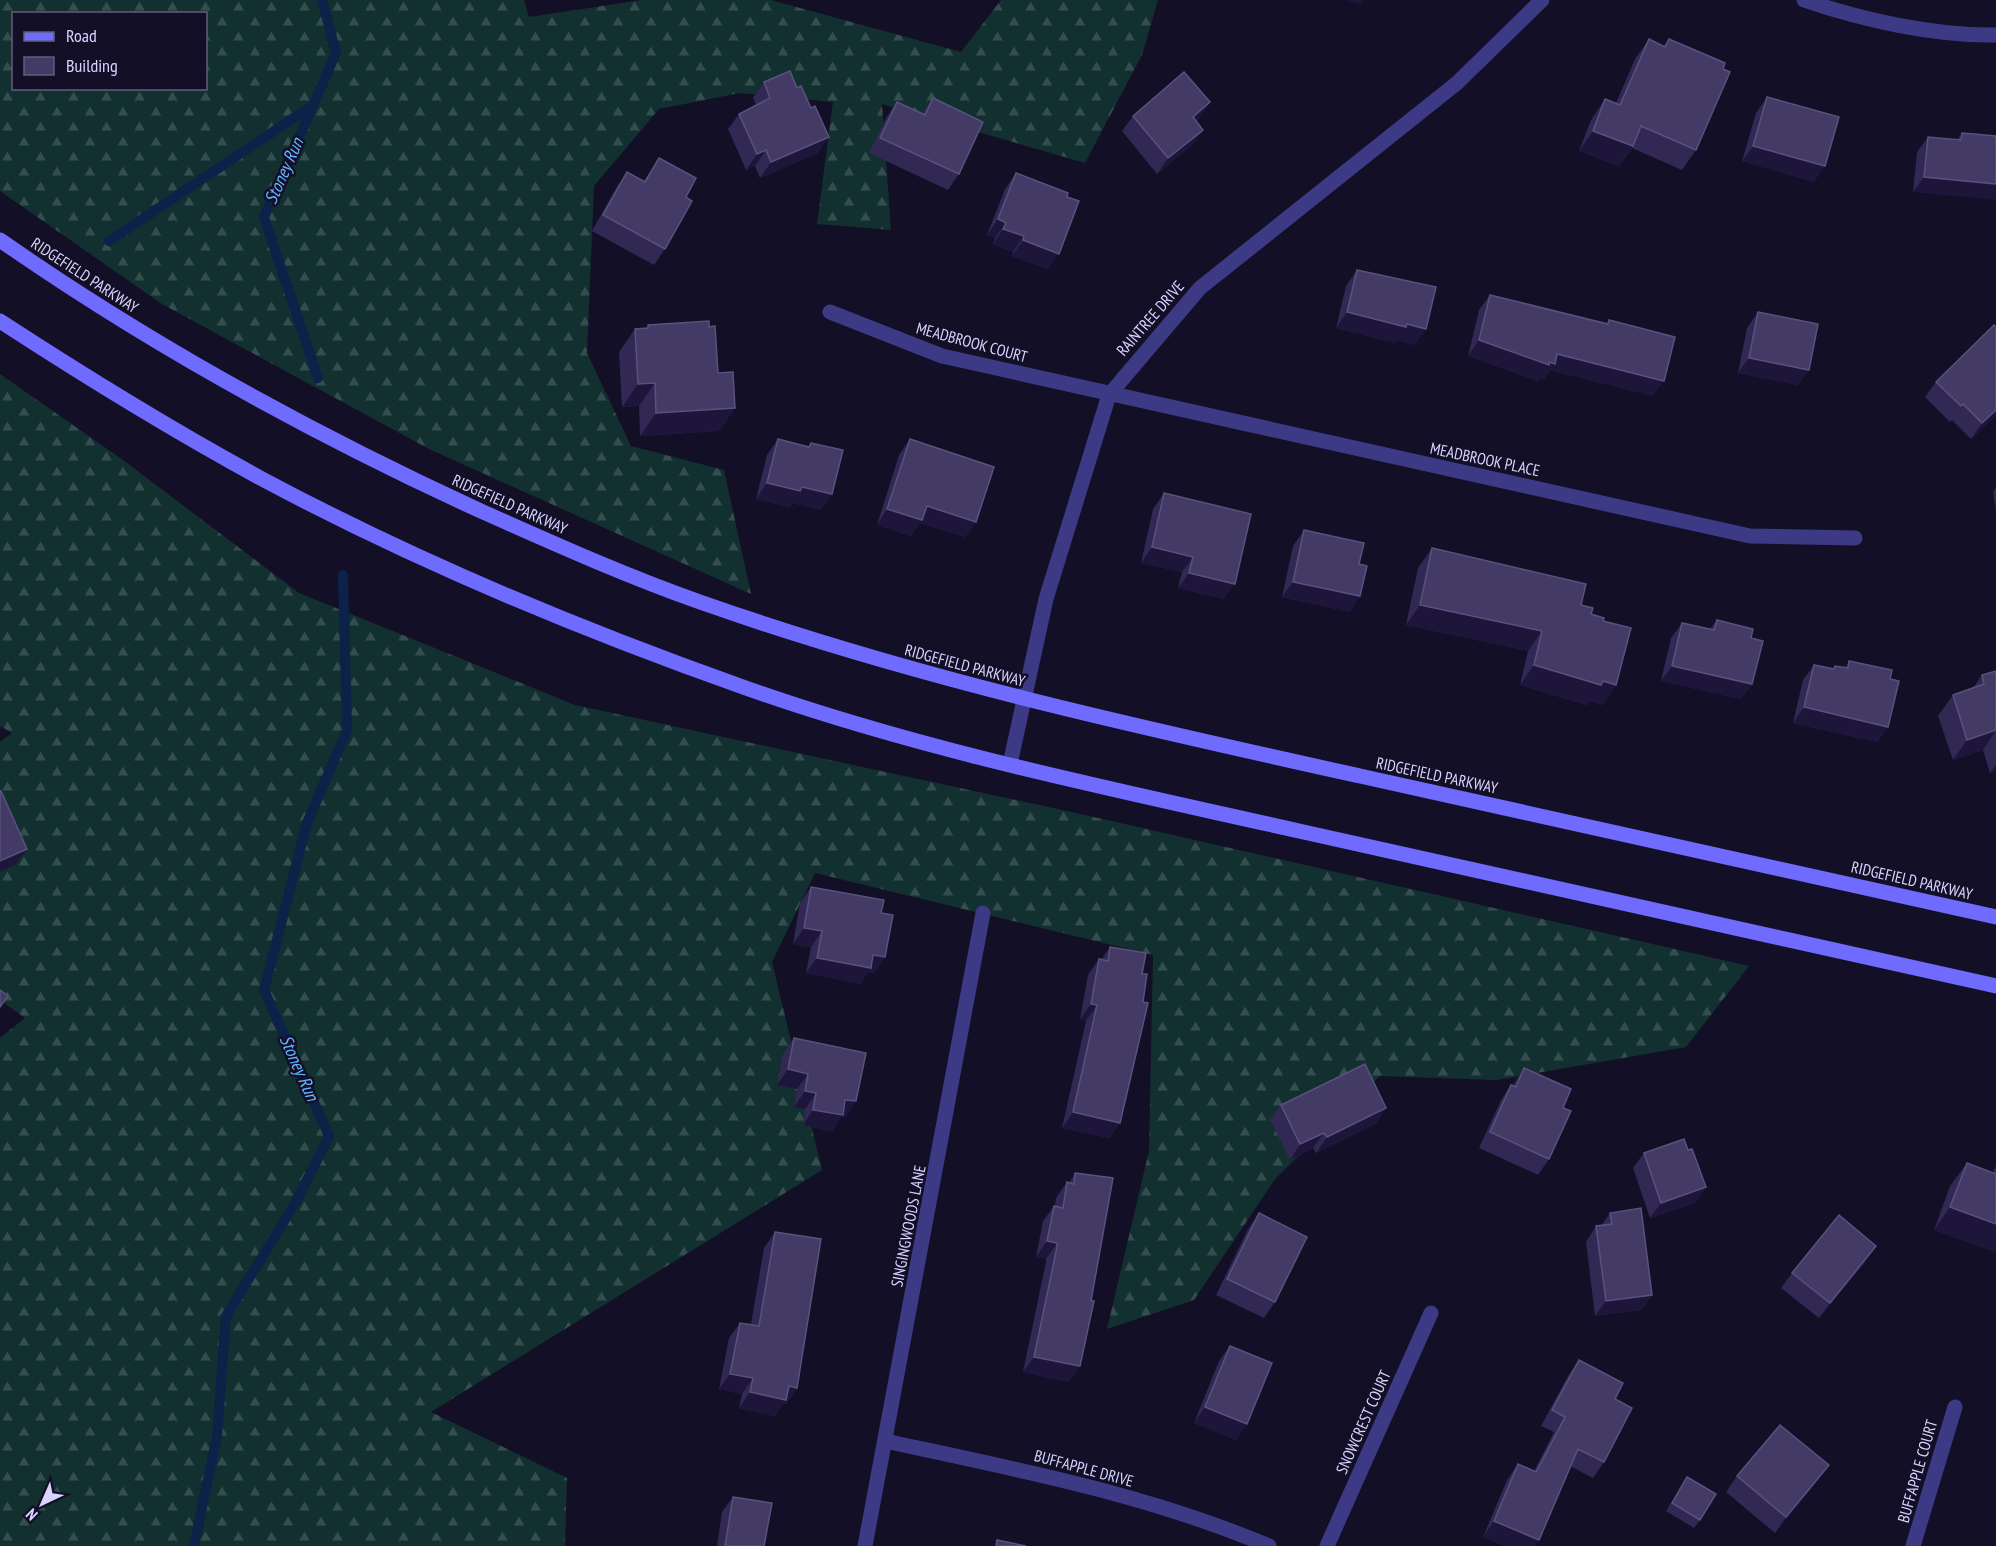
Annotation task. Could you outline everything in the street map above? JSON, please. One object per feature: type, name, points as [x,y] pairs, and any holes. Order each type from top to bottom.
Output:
[{"type":"main road","name":"RIDGEFIELD PARKWAY","points":[[0,240],[185,359],[302,424],[420,483],[506,522],[614,570],[698,601],[916,671],[1024,700],[1996,917]]},
{"type":"main road","points":[[0,321],[177,432],[351,524],[469,579],[609,637],[747,688],[877,730],[1155,799],[1996,986]]},
{"type":"street","name":"RAINTREE DRIVE","points":[[1010,764],[1046,598],[1109,395],[1200,288],[1458,83],[1542,0]]},
{"type":"street","points":[[1804,0],[1832,10],[1907,27],[1996,35]]},
{"type":"street","name":"MEADBROOK COURT","points":[[830,312],[942,356],[1109,395]]},
{"type":"street","name":"MEADBROOK PLACE","points":[[1109,395],[1750,536],[1855,538]]},
{"type":"street","name":"SINGINGWOODS LANE","points":[[865,1546],[983,913]]},
{"type":"street","name":"SNOWCREST COURT","points":[[1328,1546],[1431,1313]]},
{"type":"street","name":"BUFFAPPLE COURT","points":[[1913,1546],[1955,1407]]},
{"type":"street","name":"BUFFAPPLE DRIVE","points":[[885,1441],[1085,1485],[1193,1518],[1269,1546]]},
{"type":"green space","points":[[0,0],[524,0],[529,17],[642,0],[771,0],[961,52],[1001,0],[1158,0],[1142,55],[1085,163],[882,104],[891,230],[817,224],[833,102],[740,93],[659,109],[594,186],[587,353],[631,446],[724,470],[751,594],[429,449],[162,304],[0,191]]},
{"type":"green space","points":[[0,374],[123,460],[299,593],[575,705],[1085,815],[1749,966],[1686,1047],[1497,1080],[1380,1076],[1275,1179],[1194,1300],[1107,1329],[1149,1151],[1153,955],[815,873],[772,962],[822,1170],[431,1412],[567,1478],[565,1546],[0,1546],[0,1038],[25,1018],[0,1000],[0,742],[12,733],[0,726]]},
{"type":"building","points":[[1649,39],[1665,47],[1669,39],[1725,63],[1723,69],[1730,72],[1696,150],[1641,126],[1633,146],[1593,131],[1605,99],[1620,105]]},
{"type":"building","points":[[790,71],[797,88],[801,86],[811,108],[815,106],[829,137],[771,162],[766,150],[757,154],[739,114],[770,98],[764,82]]},
{"type":"building","points":[[1184,72],[1210,102],[1193,117],[1203,130],[1168,158],[1133,116]]},
{"type":"building","points":[[1767,97],[1839,117],[1825,166],[1753,146]]},
{"type":"building","points":[[933,98],[983,122],[959,174],[880,138],[897,102],[925,115]]},
{"type":"building","points":[[1962,133],[1996,136],[1996,184],[1924,177],[1928,137],[1961,140]]},
{"type":"building","points":[[659,158],[696,178],[686,197],[692,201],[665,249],[603,215],[627,172],[645,182]]},
{"type":"building","points":[[1016,173],[1068,193],[1067,197],[1079,201],[1059,254],[1023,240],[1024,236],[1003,229],[1006,223],[998,219]]},
{"type":"building","points":[[1357,270],[1436,287],[1426,329],[1407,324],[1406,327],[1347,312]]},
{"type":"building","points":[[1490,295],[1608,324],[1609,320],[1675,337],[1664,381],[1557,354],[1555,364],[1549,362],[1549,365],[1479,340]]},
{"type":"building","points":[[1758,312],[1818,324],[1809,370],[1749,358]]},
{"type":"building","points":[[709,321],[709,327],[715,326],[718,373],[733,372],[735,408],[656,413],[655,383],[638,384],[635,329],[648,328],[648,325]]},
{"type":"building","points":[[1994,325],[1996,327],[1996,410],[1982,423],[1936,382]]},
{"type":"building","points":[[778,439],[809,447],[811,443],[843,450],[832,494],[802,487],[800,491],[767,483]]},
{"type":"building","points":[[910,439],[994,467],[976,522],[927,506],[922,520],[887,509]]},
{"type":"building","points":[[1164,493],[1251,514],[1235,584],[1189,573],[1193,557],[1152,547]]},
{"type":"building","points":[[1304,530],[1364,543],[1359,564],[1367,566],[1360,596],[1293,582]]},
{"type":"building","points":[[1432,548],[1586,584],[1581,605],[1593,608],[1591,614],[1604,618],[1603,621],[1631,628],[1616,685],[1603,681],[1601,685],[1534,665],[1542,631],[1420,605]]},
{"type":"building","points":[[1717,620],[1753,629],[1751,638],[1763,641],[1752,684],[1672,666],[1682,623],[1714,630]]},
{"type":"building","points":[[1849,661],[1892,670],[1890,679],[1899,681],[1888,727],[1804,707],[1814,665],[1834,669],[1835,666],[1848,668]]},
{"type":"building","points":[[1996,671],[1996,730],[1967,740],[1953,695],[1984,684],[1982,675]]},
{"type":"building","points":[[0,791],[27,849],[0,861]]},
{"type":"building","points":[[811,887],[884,900],[881,913],[893,915],[885,957],[873,955],[871,968],[817,958],[822,931],[804,928]]},
{"type":"building","points":[[1110,947],[1146,953],[1142,974],[1147,974],[1143,1002],[1148,1003],[1120,1123],[1073,1112],[1097,1005],[1091,1004],[1099,959],[1108,961]]},
{"type":"building","points":[[0,990],[8,996],[0,1007]]},
{"type":"building","points":[[794,1038],[866,1053],[856,1101],[845,1100],[843,1115],[813,1110],[816,1093],[805,1091],[808,1074],[788,1069]]},
{"type":"building","points":[[1365,1064],[1386,1108],[1327,1137],[1324,1133],[1300,1144],[1281,1105]]},
{"type":"building","points":[[1524,1068],[1571,1089],[1563,1108],[1571,1111],[1549,1159],[1490,1132],[1511,1085],[1516,1087]]},
{"type":"building","points":[[1684,1139],[1688,1150],[1692,1149],[1706,1187],[1661,1203],[1644,1153]]},
{"type":"building","points":[[1967,1163],[1996,1174],[1996,1224],[1950,1207]]},
{"type":"building","points":[[1075,1173],[1113,1178],[1091,1301],[1094,1301],[1080,1366],[1034,1357],[1057,1247],[1057,1243],[1047,1241],[1054,1206],[1063,1208],[1067,1182],[1074,1184]]},
{"type":"building","points":[[1641,1208],[1652,1295],[1606,1301],[1596,1226],[1612,1224],[1610,1213]]},
{"type":"building","points":[[1259,1213],[1307,1237],[1275,1302],[1227,1279]]},
{"type":"building","points":[[1839,1215],[1876,1246],[1830,1303],[1792,1273]]},
{"type":"building","points":[[775,1232],[821,1239],[797,1388],[789,1386],[786,1400],[750,1392],[753,1378],[730,1374],[740,1323],[759,1326]]},
{"type":"building","points":[[1230,1346],[1272,1363],[1247,1424],[1205,1407]]},
{"type":"building","points":[[1579,1360],[1623,1383],[1615,1399],[1632,1408],[1604,1462],[1578,1449],[1539,1540],[1494,1521],[1518,1464],[1536,1472],[1565,1417],[1552,1410]]},
{"type":"building","points":[[1780,1425],[1829,1465],[1786,1517],[1737,1476]]},
{"type":"building","points":[[1687,1477],[1716,1494],[1700,1520],[1672,1503]]},
{"type":"building","points":[[733,1497],[772,1503],[764,1546],[725,1546]]},
{"type":"building","points":[[997,1540],[1026,1546],[996,1546]]},
{"type":"waterway","name":"Stoney Run","points":[[318,378],[264,217],[336,53],[322,0]]},
{"type":"waterway","points":[[109,241],[313,105]]},
{"type":"waterway","name":"Stoney Run","points":[[194,1546],[217,1436],[226,1316],[297,1200],[329,1136],[264,990],[307,823],[347,730],[343,575]]}]
